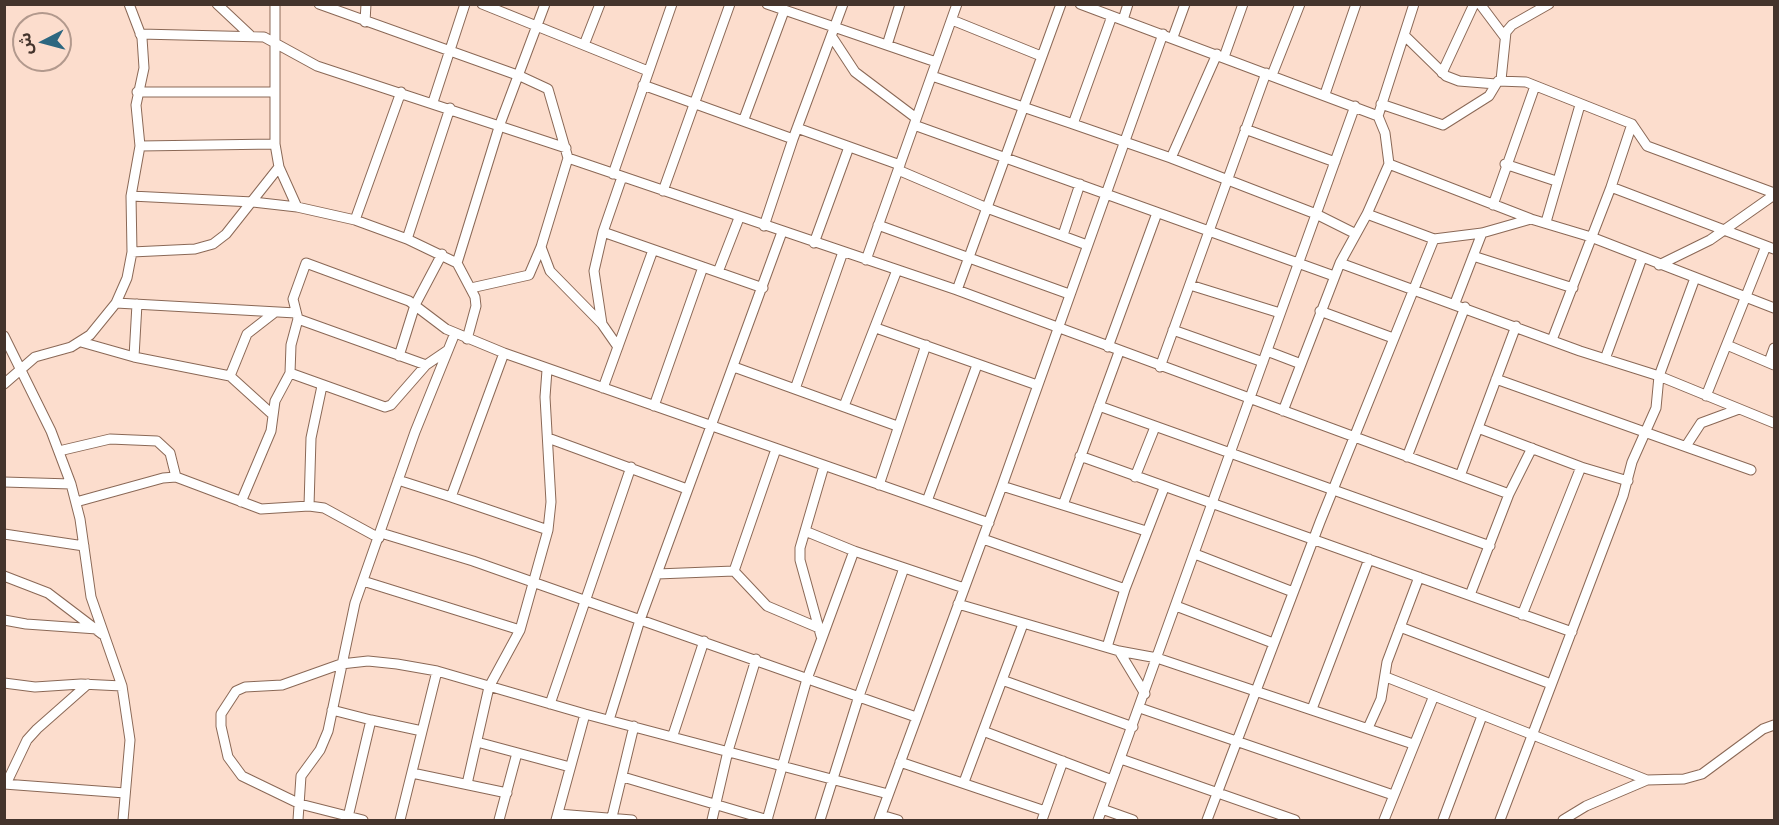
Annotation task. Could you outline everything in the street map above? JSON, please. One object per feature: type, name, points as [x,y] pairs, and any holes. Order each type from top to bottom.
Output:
[{"type":"street","points":[[217,4],[250,35]]},
{"type":"street","points":[[275,4],[275,144],[279,167],[297,207]]},
{"type":"street","points":[[320,4],[520,76],[548,90],[568,158],[541,247],[529,275],[471,288]]},
{"type":"street","points":[[366,4],[366,22]]},
{"type":"street","points":[[433,102],[465,4]]},
{"type":"street","points":[[457,263],[500,124],[520,76],[545,4]]},
{"type":"street","points":[[584,45],[600,4]]},
{"type":"street","points":[[602,324],[594,271],[617,175],[643,86],[672,4]]},
{"type":"street","points":[[663,191],[730,4]]},
{"type":"street","points":[[767,4],[833,32],[887,45],[936,62]]},
{"type":"street","points":[[764,226],[793,139],[843,4]]},
{"type":"street","points":[[887,45],[900,4]]},
{"type":"street","points":[[866,260],[957,4]]},
{"type":"street","points":[[957,290],[1061,4]]},
{"type":"street","points":[[1080,4],[1325,94],[1378,116]]},
{"type":"street","points":[[1123,20],[1128,4]]},
{"type":"street","points":[[898,820],[880,818],[989,523],[1125,141],[1168,36],[1185,4]]},
{"type":"street","points":[[1171,158],[1243,4]]},
{"type":"street","points":[[1160,367],[1245,129],[1300,4]]},
{"type":"street","points":[[1325,94],[1356,4]]},
{"type":"street","points":[[1283,411],[1340,262],[1354,233],[1367,214],[1389,164],[1385,133],[1378,116],[1414,4]]},
{"type":"street","points":[[1442,73],[1474,4]]},
{"type":"street","points":[[1480,4],[1504,36]]},
{"type":"street","points":[[1381,104],[1443,125],[1489,96],[1498,82],[1504,36],[1512,25],[1549,4]]},
{"type":"street","points":[[4,384],[20,368],[41,354],[81,342],[99,326],[116,303],[127,278],[132,252],[131,196],[140,146],[137,92],[144,68],[140,34],[129,5]]},
{"type":"street","points":[[486,5],[648,71]]},
{"type":"street","points":[[744,119],[784,11]]},
{"type":"street","points":[[1073,124],[1112,16]]},
{"type":"street","points":[[952,20],[1041,56]]},
{"type":"street","points":[[833,32],[855,72],[915,122],[1157,213],[1334,276]]},
{"type":"street","points":[[140,34],[250,35],[274,42],[317,66],[500,124],[566,148]]},
{"type":"street","points":[[1404,35],[1442,73],[1459,81],[1535,86],[1632,124],[1647,147],[1774,194]]},
{"type":"street","points":[[932,76],[1171,158],[1316,214],[1354,233]]},
{"type":"street","points":[[643,86],[744,119],[793,139]]},
{"type":"street","points":[[1493,205],[1505,164],[1535,86]]},
{"type":"street","points":[[137,92],[274,92]]},
{"type":"street","points":[[355,220],[401,92]]},
{"type":"street","points":[[1546,222],[1556,181],[1580,105]]},
{"type":"street","points":[[1098,820],[1355,106]]},
{"type":"street","points":[[406,239],[450,108]]},
{"type":"street","points":[[1552,340],[1611,187],[1632,124]]},
{"type":"street","points":[[797,128],[899,168],[987,208],[1087,245]]},
{"type":"street","points":[[1245,129],[1335,162]]},
{"type":"street","points":[[140,146],[275,144]]},
{"type":"street","points":[[814,243],[849,147]]},
{"type":"street","points":[[568,158],[739,218],[957,290],[1509,495]]},
{"type":"street","points":[[1389,164],[1531,219],[1592,237],[1774,309]]},
{"type":"street","points":[[1505,164],[1556,181]]},
{"type":"street","points":[[132,252],[207,248],[226,234],[279,167]]},
{"type":"street","points":[[1063,235],[1080,184]]},
{"type":"street","points":[[1611,187],[1642,201],[1770,247],[1746,297],[1706,396]]},
{"type":"street","points":[[1659,265],[1688,253],[1774,194]]},
{"type":"street","points":[[131,196],[253,202],[297,207],[355,220],[442,254],[457,263],[471,288],[476,306],[467,339]]},
{"type":"street","points":[[1108,347],[1157,213]]},
{"type":"street","points":[[1367,214],[1434,239],[1482,232],[1531,219]]},
{"type":"street","points":[[718,272],[739,218]]},
{"type":"street","points":[[878,225],[1069,294]]},
{"type":"street","points":[[603,232],[763,288]]},
{"type":"street","points":[[609,720],[640,620],[782,232]]},
{"type":"street","points":[[1455,303],[1482,232]]},
{"type":"street","points":[[1207,820],[1314,538],[1434,239]]},
{"type":"street","points":[[541,247],[550,272],[602,324],[618,347]]},
{"type":"street","points":[[603,388],[653,250]]},
{"type":"street","points":[[795,389],[843,252]]},
{"type":"street","points":[[399,356],[415,304],[442,254]]},
{"type":"street","points":[[1473,256],[1573,288]]},
{"type":"street","points":[[1605,359],[1642,258]]},
{"type":"street","points":[[1340,262],[1605,359],[1659,376],[1774,423]]},
{"type":"street","points":[[241,502],[271,432],[275,401],[290,373],[291,345],[297,316],[293,299],[306,263],[415,304],[467,339],[547,370],[989,523]]},
{"type":"street","points":[[654,406],[703,267]]},
{"type":"street","points":[[844,406],[897,270]]},
{"type":"street","points":[[1500,820],[1628,481],[1632,462],[1657,404],[1659,376],[1695,278]]},
{"type":"street","points":[[1190,285],[1280,313]]},
{"type":"street","points":[[116,303],[297,316],[426,365]]},
{"type":"street","points":[[134,357],[137,304]]},
{"type":"street","points":[[1407,457],[1465,307]]},
{"type":"street","points":[[1320,311],[1394,338]]},
{"type":"street","points":[[230,376],[247,334],[274,313]]},
{"type":"street","points":[[1460,476],[1516,326]]},
{"type":"street","points":[[876,328],[1037,385]]},
{"type":"street","points":[[1173,330],[1263,362]]},
{"type":"street","points":[[298,820],[301,776],[320,750],[328,731],[341,664],[363,581],[398,480],[455,333]]},
{"type":"street","points":[[4,336],[59,451],[76,502],[91,597],[100,632],[122,686],[130,740],[123,820]]},
{"type":"street","points":[[81,342],[134,357],[230,376],[273,416]]},
{"type":"street","points":[[879,485],[926,345]]},
{"type":"street","points":[[1727,345],[1772,364],[1774,348]]},
{"type":"street","points":[[290,373],[385,407],[391,405],[426,365],[448,350]]},
{"type":"street","points":[[1267,351],[1301,364]]},
{"type":"street","points":[[1063,505],[1119,352]]},
{"type":"street","points":[[451,497],[504,353]]},
{"type":"street","points":[[927,501],[977,365]]},
{"type":"street","points":[[734,367],[897,426]]},
{"type":"street","points":[[467,784],[489,687],[520,630],[548,530],[550,502],[545,397],[547,370]]},
{"type":"street","points":[[1496,379],[1751,470]]},
{"type":"street","points":[[309,506],[311,438],[322,386]]},
{"type":"street","points":[[1099,406],[1490,546]]},
{"type":"street","points":[[1686,446],[1701,423],[1740,409]]},
{"type":"street","points":[[1135,477],[1155,427]]},
{"type":"street","points":[[1478,428],[1581,467],[1628,481]]},
{"type":"street","points":[[548,438],[687,489]]},
{"type":"street","points":[[59,451],[110,439],[157,441],[170,453],[176,477]]},
{"type":"street","points":[[1470,595],[1509,495],[1532,448]]},
{"type":"street","points":[[734,571],[776,449]]},
{"type":"street","points":[[1080,456],[1164,488],[1314,538],[1572,632]]},
{"type":"street","points":[[820,632],[800,560],[800,548],[824,466]]},
{"type":"street","points":[[550,705],[631,467]]},
{"type":"street","points":[[1522,615],[1581,467]]},
{"type":"street","points":[[76,502],[163,478],[176,477],[265,510],[309,506],[324,508],[380,535],[535,583],[756,659],[858,699],[916,717]]},
{"type":"street","points":[[398,480],[548,530]]},
{"type":"street","points":[[4,482],[70,484]]},
{"type":"street","points":[[1002,486],[1146,531]]},
{"type":"street","points":[[1107,647],[1125,589],[1164,488]]},
{"type":"street","points":[[805,531],[854,551],[964,588]]},
{"type":"street","points":[[4,534],[84,546]]},
{"type":"street","points":[[983,539],[1125,589]]},
{"type":"street","points":[[623,777],[767,820],[780,764],[820,632],[854,551]]},
{"type":"street","points":[[1195,554],[1293,592]]},
{"type":"street","points":[[1312,709],[1369,559]]},
{"type":"street","points":[[820,820],[858,699],[904,568]]},
{"type":"street","points":[[657,574],[734,571],[767,606],[820,632]]},
{"type":"street","points":[[4,576],[48,593],[100,632]]},
{"type":"street","points":[[1368,728],[1381,699],[1387,662],[1419,577]]},
{"type":"street","points":[[363,581],[520,630]]},
{"type":"street","points":[[958,603],[1119,651],[1157,658],[1413,744]]},
{"type":"street","points":[[1176,606],[1273,643]]},
{"type":"street","points":[[4,620],[100,632]]},
{"type":"street","points":[[964,782],[1023,624]]},
{"type":"street","points":[[1400,627],[1551,684]]},
{"type":"street","points":[[673,735],[704,641]]},
{"type":"street","points":[[1119,651],[1145,694]]},
{"type":"street","points":[[712,820],[728,751],[756,659]]},
{"type":"street","points":[[363,820],[300,804],[258,786],[242,776],[233,765],[225,746],[221,714],[228,701],[240,688],[282,685],[341,664],[368,661],[438,671],[550,705],[673,735],[888,794]]},
{"type":"street","points":[[399,820],[438,671]]},
{"type":"street","points":[[1386,678],[1647,780]]},
{"type":"street","points":[[1002,680],[1133,727]]},
{"type":"street","points":[[4,683],[35,687],[88,684],[122,686]]},
{"type":"street","points":[[88,684],[27,740],[5,784],[125,793]]},
{"type":"street","points":[[1384,820],[1392,795],[1433,698]]},
{"type":"street","points":[[1140,708],[1392,795]]},
{"type":"street","points":[[332,710],[423,731]]},
{"type":"street","points":[[585,714],[557,817],[612,817],[632,820]]},
{"type":"street","points":[[1443,820],[1482,716]]},
{"type":"street","points":[[348,817],[371,720]]},
{"type":"street","points":[[1563,820],[1586,806],[1647,780],[1684,779],[1702,774],[1763,729],[1774,725]]},
{"type":"street","points":[[612,817],[634,726]]},
{"type":"street","points":[[983,731],[1112,780]]},
{"type":"street","points":[[477,742],[570,767]]},
{"type":"street","points":[[499,820],[517,753]]},
{"type":"street","points":[[1121,759],[1294,820]]},
{"type":"street","points":[[900,762],[964,782],[1043,816],[1063,761]]},
{"type":"street","points":[[412,773],[507,793]]},
{"type":"street","points":[[1102,809],[1133,820]]}]
